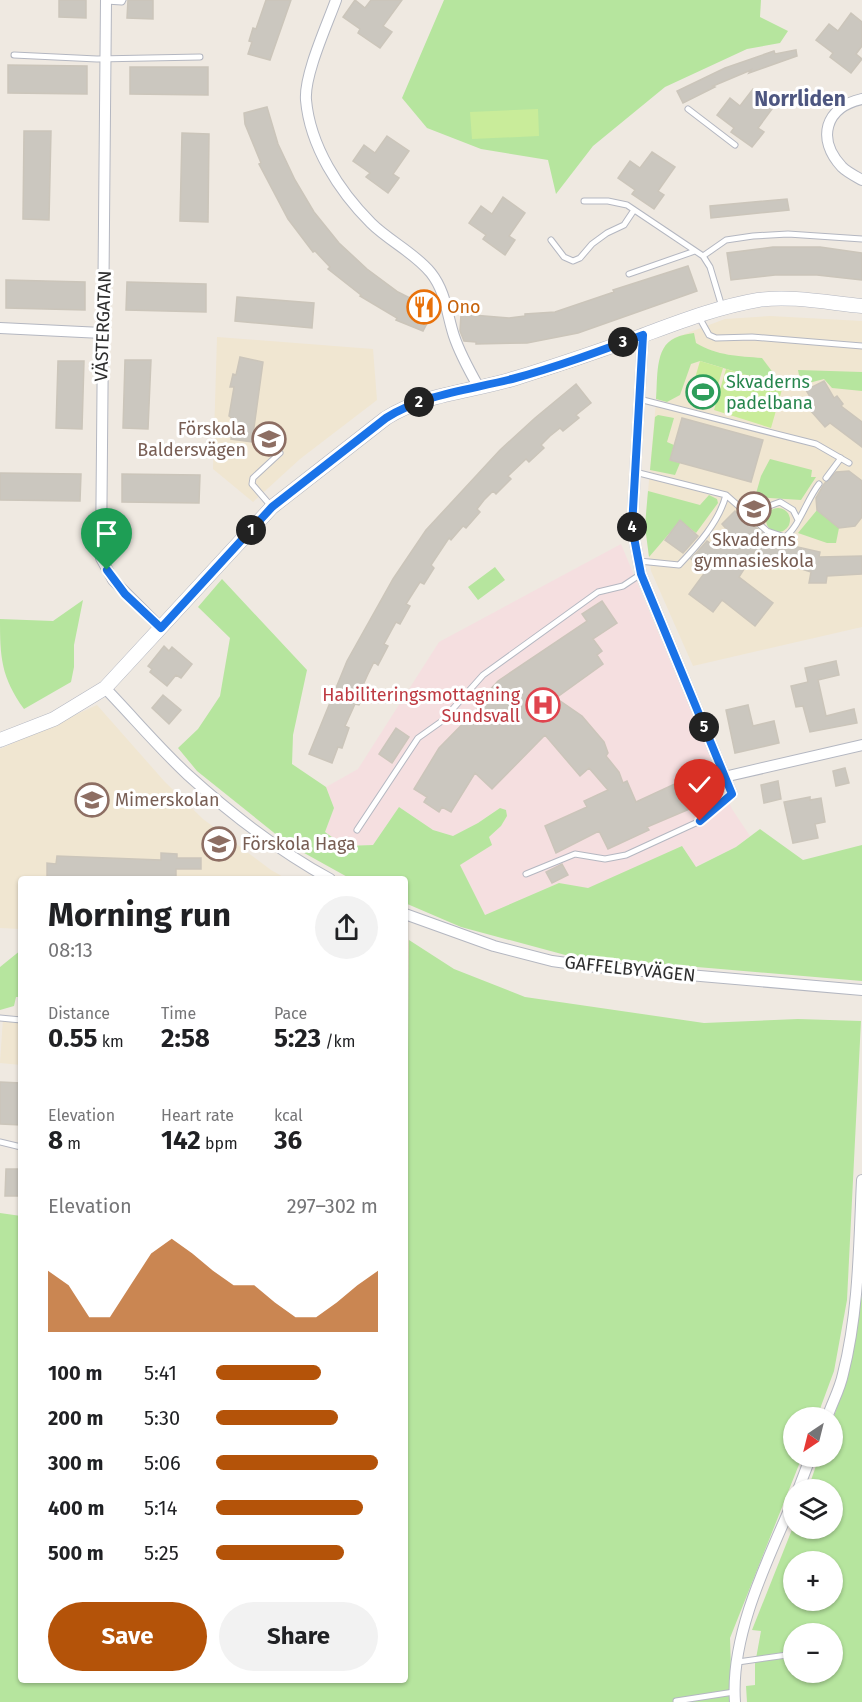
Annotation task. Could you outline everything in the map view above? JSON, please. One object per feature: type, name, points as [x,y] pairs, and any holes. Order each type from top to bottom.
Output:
[{"type":"street","points":[[336,0],[312,68],[306,99],[313,132],[327,165],[344,192],[372,224],[431,273],[445,297],[454,335],[478,386]]},
{"type":"street","name":"VÄSTERGATAN","points":[[106,1],[101,558],[113,580],[161,628]]},
{"type":"street","points":[[862,99],[841,106],[832,115],[826,138],[843,169],[862,180]]},
{"type":"street","points":[[0,741],[54,719],[105,688],[272,507],[404,406],[512,379],[722,307],[760,300],[804,300],[862,306]]},
{"type":"street","points":[[0,328],[102,333]]},
{"type":"street","points":[[643,335],[632,527],[641,574],[732,794]]},
{"type":"street","points":[[105,688],[186,774],[222,805],[325,876]]},
{"type":"street","points":[[724,777],[862,745]]},
{"type":"street","name":"GAFFELBYVÄGEN","points":[[408,915],[494,946],[552,961],[596,967],[862,990]]},
{"type":"street","points":[[830,1407],[843,1376],[851,1335],[862,1180]]},
{"type":"street","points":[[735,1697],[738,1662],[749,1611],[783,1526]]},
{"type":"lane","points":[[106,1],[122,2],[123,0]]},
{"type":"lane","points":[[14,55],[200,57]]},
{"type":"lane","points":[[687,109],[735,145]]},
{"type":"lane","points":[[584,201],[608,201],[627,205],[703,256],[710,267],[722,307]]},
{"type":"lane","points":[[551,240],[564,256],[573,261],[580,258],[592,244],[607,233],[624,225],[634,210]]},
{"type":"lane","points":[[703,256],[726,240],[753,236],[788,234],[862,239]]},
{"type":"lane","points":[[629,274],[695,251]]},
{"type":"lane","points":[[698,315],[709,335],[716,338],[752,337],[862,346]]},
{"type":"lane","points":[[639,399],[816,444],[849,463]]},
{"type":"lane","points":[[272,507],[252,484],[254,478],[280,453]]},
{"type":"lane","points":[[826,478],[841,458]]},
{"type":"lane","points":[[635,472],[726,495],[767,531],[785,537],[819,484]]},
{"type":"lane","points":[[639,561],[679,565],[723,509],[726,495]]},
{"type":"lane","points":[[748,514],[780,502],[793,510],[798,520]]},
{"type":"lane","points":[[357,830],[418,738],[442,721],[483,675],[598,592],[623,586],[641,574]]},
{"type":"lane","points":[[526,874],[575,854],[605,859],[626,855],[700,821],[732,794]]},
{"type":"lane","points":[[0,1018],[18,1020]]},
{"type":"lane","points":[[0,1142],[18,1146]]},
{"type":"lane","points":[[738,1662],[783,1656]]},
{"type":"lane","points":[[675,1701],[735,1697]]},
{"type":"shaded area","name":"Skvaderns gymnasieskola","points":[[770,316],[862,321],[862,627],[693,666],[651,571],[645,526],[660,356],[665,346],[674,338],[725,319]]},
{"type":"shaded area","name":"Förskola Baldersvägen","points":[[217,337],[373,349],[377,400],[300,459],[253,502],[213,469]]},
{"type":"shaded area","name":"Habiliteringsmottagning Sundsvall","points":[[621,544],[732,809],[750,836],[736,847],[695,867],[682,846],[588,889],[559,883],[485,915],[460,865],[491,845],[489,837],[501,826],[507,816],[500,808],[453,836],[433,830],[399,807],[373,845],[344,846],[325,832],[334,808],[326,787],[358,769],[439,642]]},
{"type":"shaded area","name":"Mimerskolan","points":[[97,705],[165,782],[203,819],[282,876],[18,876],[18,929],[0,928],[0,749]]},
{"type":"shaded area","points":[[408,940],[409,940],[408,1055]]},
{"type":"shaded area","points":[[3,1018],[18,1020],[18,1065],[0,1063]]},
{"type":"green space","points":[[444,0],[761,0],[760,17],[788,31],[780,43],[747,49],[665,87],[593,146],[556,194],[548,160],[481,149],[427,128],[402,98]]},
{"type":"green space","points":[[538,109],[539,136],[472,139],[470,112]]},
{"type":"green space","points":[[694,333],[696,343],[712,351],[762,358],[783,386],[700,361],[691,364],[680,395],[667,402],[656,399],[658,365],[663,349],[675,338]]},
{"type":"green space","name":"Skvaderns padelbana","points":[[700,361],[723,368],[711,408],[688,402]]},
{"type":"green space","points":[[726,369],[783,386],[771,428],[714,410]]},
{"type":"green space","points":[[798,370],[862,372],[862,391],[832,388],[824,379],[801,385]]},
{"type":"green space","points":[[658,415],[674,418],[667,442],[674,445],[670,460],[680,463],[675,475],[650,470],[655,417]]},
{"type":"green space","points":[[770,459],[812,470],[811,477],[816,477],[801,500],[755,497],[761,476]]},
{"type":"green space","points":[[648,491],[700,505],[709,495],[717,499],[718,503],[696,533],[680,521],[649,557],[645,526]]},
{"type":"green space","points":[[778,508],[787,511],[790,520],[787,529],[778,532],[769,529],[766,520],[769,511]]},
{"type":"green space","points":[[817,510],[839,528],[836,543],[827,543],[798,533]]},
{"type":"green space","points":[[495,567],[505,580],[478,600],[468,587]]},
{"type":"green space","points":[[222,579],[307,670],[293,735],[292,764],[326,787],[334,808],[325,832],[344,846],[373,845],[399,807],[433,830],[453,836],[500,808],[506,810],[507,816],[501,826],[489,837],[492,845],[460,865],[485,915],[559,883],[588,888],[682,846],[696,867],[736,847],[760,829],[803,860],[862,845],[862,981],[569,956],[461,927],[408,904],[408,876],[346,876],[288,844],[197,771],[178,748],[198,729],[220,696],[230,638],[198,607]]},
{"type":"green space","points":[[83,600],[74,645],[71,682],[24,709],[16,698],[3,666],[0,619],[53,621]]},
{"type":"green space","points":[[409,940],[454,969],[525,997],[704,1023],[798,1019],[861,1021],[847,1300],[834,1371],[821,1407],[783,1407],[783,1467],[798,1467],[793,1479],[783,1479],[783,1505],[730,1638],[732,1702],[0,1702],[0,1213],[18,1216],[18,1683],[408,1683]]},
{"type":"green space","points":[[18,952],[18,997],[16,997],[14,1006],[0,1010],[0,967]]},
{"type":"green space","points":[[862,1295],[862,1702],[747,1702],[746,1686],[755,1685],[755,1664],[761,1631],[752,1630],[783,1552],[783,1611],[843,1611],[843,1551],[783,1551],[788,1539],[843,1539],[843,1479],[811,1479],[816,1467],[843,1467],[843,1407],[837,1407],[847,1377]]},
{"type":"building","points":[[59,0],[86,0],[86,18],[59,17]]},
{"type":"building","points":[[128,0],[153,0],[153,19],[127,18]]},
{"type":"building","points":[[266,0],[291,0],[270,60],[248,54],[253,28],[256,29]]},
{"type":"building","points":[[355,0],[365,8],[371,0],[402,0],[383,26],[392,32],[380,48],[358,33],[360,29],[343,17]]},
{"type":"building","points":[[851,13],[862,22],[862,46],[856,54],[862,59],[851,73],[830,57],[833,53],[816,40],[829,24],[838,31]]},
{"type":"building","points":[[796,50],[797,56],[749,73],[751,70],[713,86],[715,87],[683,103],[677,91],[725,68],[774,51],[775,54]]},
{"type":"building","points":[[8,65],[87,66],[87,94],[8,93]]},
{"type":"building","points":[[130,67],[208,67],[208,95],[130,94]]},
{"type":"building","points":[[753,89],[775,105],[758,128],[764,132],[752,147],[731,132],[734,128],[717,115],[730,98],[740,106]]},
{"type":"building","points":[[267,107],[278,144],[295,180],[314,212],[339,243],[367,269],[398,292],[434,310],[423,331],[396,320],[397,318],[360,296],[328,269],[330,267],[315,251],[313,252],[288,219],[259,164],[261,163],[245,124],[244,113]]},
{"type":"building","points":[[24,131],[51,131],[49,220],[23,219]]},
{"type":"building","points":[[182,133],[209,134],[208,222],[180,221]]},
{"type":"building","points":[[387,136],[409,151],[393,174],[399,178],[388,193],[366,177],[370,173],[353,161],[364,145],[375,153]]},
{"type":"building","points":[[652,152],[675,167],[658,191],[664,195],[654,209],[632,194],[635,190],[618,178],[630,161],[640,168]]},
{"type":"building","points":[[503,197],[525,213],[509,236],[515,240],[505,255],[483,239],[486,235],[469,223],[481,206],[492,214]]},
{"type":"building","points":[[787,199],[789,210],[711,218],[710,206]]},
{"type":"building","points":[[773,247],[820,247],[862,253],[862,280],[817,275],[775,275],[731,280],[727,253]]},
{"type":"building","points":[[688,266],[697,291],[578,333],[527,343],[476,344],[476,342],[464,341],[460,331],[461,314],[509,318],[525,316],[525,314],[555,312],[614,292],[613,290]]},
{"type":"building","points":[[6,280],[85,282],[85,310],[6,308]]},
{"type":"building","points":[[127,282],[206,284],[206,312],[126,310]]},
{"type":"building","points":[[237,297],[314,303],[312,328],[235,321]]},
{"type":"building","points":[[240,357],[263,362],[252,442],[231,439],[234,420],[229,416],[234,387],[230,387],[233,374],[236,375]]},
{"type":"building","points":[[125,360],[151,360],[148,429],[123,428]]},
{"type":"building","points":[[58,361],[84,361],[82,429],[56,428]]},
{"type":"building","points":[[824,381],[834,398],[837,396],[843,404],[841,406],[862,422],[862,447],[830,423],[825,427],[811,411],[816,407],[806,390]]},
{"type":"building","points":[[576,384],[591,403],[576,415],[579,418],[563,431],[560,428],[550,436],[541,445],[544,448],[529,462],[526,459],[508,476],[511,479],[496,494],[493,491],[484,500],[477,509],[480,512],[466,528],[463,526],[451,540],[449,538],[431,565],[434,568],[424,584],[420,582],[406,604],[410,606],[400,624],[396,622],[384,644],[388,646],[378,665],[374,662],[368,674],[363,685],[368,687],[359,705],[355,704],[345,726],[349,728],[342,748],[338,747],[332,763],[309,754],[347,661],[393,579],[426,530],[500,450]]},
{"type":"building","points":[[682,418],[763,440],[751,482],[670,460]]},
{"type":"building","points":[[849,471],[862,481],[862,517],[855,526],[839,528],[817,510],[816,498],[824,484],[836,472]]},
{"type":"building","points":[[0,473],[81,474],[80,501],[0,500]]},
{"type":"building","points":[[122,474],[200,475],[199,503],[122,502]]},
{"type":"building","points":[[735,511],[765,535],[780,543],[820,552],[819,557],[862,556],[862,574],[827,576],[826,583],[809,583],[811,572],[771,559],[756,550],[739,577],[773,603],[755,626],[722,600],[713,612],[689,594],[706,571],[691,559],[707,541],[716,547],[729,532],[722,524]]},
{"type":"building","points":[[680,520],[698,536],[683,553],[665,540]]},
{"type":"building","points":[[602,601],[617,623],[593,639],[602,651],[597,655],[603,664],[556,698],[582,716],[604,742],[608,753],[606,756],[619,772],[623,783],[627,781],[636,802],[679,782],[683,791],[686,790],[694,807],[647,827],[649,830],[608,849],[599,831],[556,853],[545,826],[587,807],[584,801],[608,790],[589,768],[580,776],[545,735],[492,789],[475,773],[451,812],[442,807],[439,812],[424,802],[427,797],[414,789],[439,748],[489,697],[486,694],[498,681],[587,621],[582,614]]},
{"type":"building","points":[[164,646],[169,651],[172,647],[192,664],[181,678],[176,675],[167,686],[150,672],[152,669],[148,666]]},
{"type":"building","points":[[836,661],[839,675],[818,680],[826,716],[854,709],[857,723],[810,732],[803,706],[796,707],[791,686],[808,682],[805,668]]},
{"type":"building","points":[[163,695],[181,710],[169,724],[152,708]]},
{"type":"building","points":[[748,705],[753,726],[774,721],[779,743],[735,753],[726,710]]},
{"type":"building","points":[[396,728],[409,737],[392,763],[379,754]]},
{"type":"building","points":[[845,768],[849,783],[836,786],[833,771]]},
{"type":"building","points":[[778,781],[781,799],[764,803],[761,785]]},
{"type":"building","points":[[810,797],[810,800],[821,798],[825,822],[815,824],[818,838],[793,843],[784,802]]},
{"type":"building","points":[[161,853],[177,854],[177,858],[201,858],[201,869],[176,869],[176,876],[47,876],[47,863],[56,864],[57,856],[161,860]]},
{"type":"building","points":[[562,864],[568,875],[552,883],[546,872]]},
{"type":"building","points":[[0,1082],[18,1083],[18,1125],[0,1124]]},
{"type":"building","points":[[6,1169],[18,1169],[18,1196],[5,1196]]},
{"type":"place","name":"Ono","points":[[424,307]]},
{"type":"place","name":"Skvaderns padelbana","points":[[703,392]]},
{"type":"place","name":"Förskola Baldersvägen","points":[[269,439]]},
{"type":"place","name":"Skvaderns gymnasieskola","points":[[754,509]]},
{"type":"place","name":"Habiliteringsmottagning Sundsvall","points":[[543,705]]},
{"type":"place","name":"Mimerskolan","points":[[92,800]]},
{"type":"place","name":"Förskola Haga","points":[[219,844]]},
{"type":"district","name":"Norrliden","points":[[800,99]]},
{"type":"route","points":[[107,570],[125,594],[161,628],[272,507],[404,406],[447,393],[512,379],[643,335],[632,527],[641,574],[732,794],[700,821]]}]
